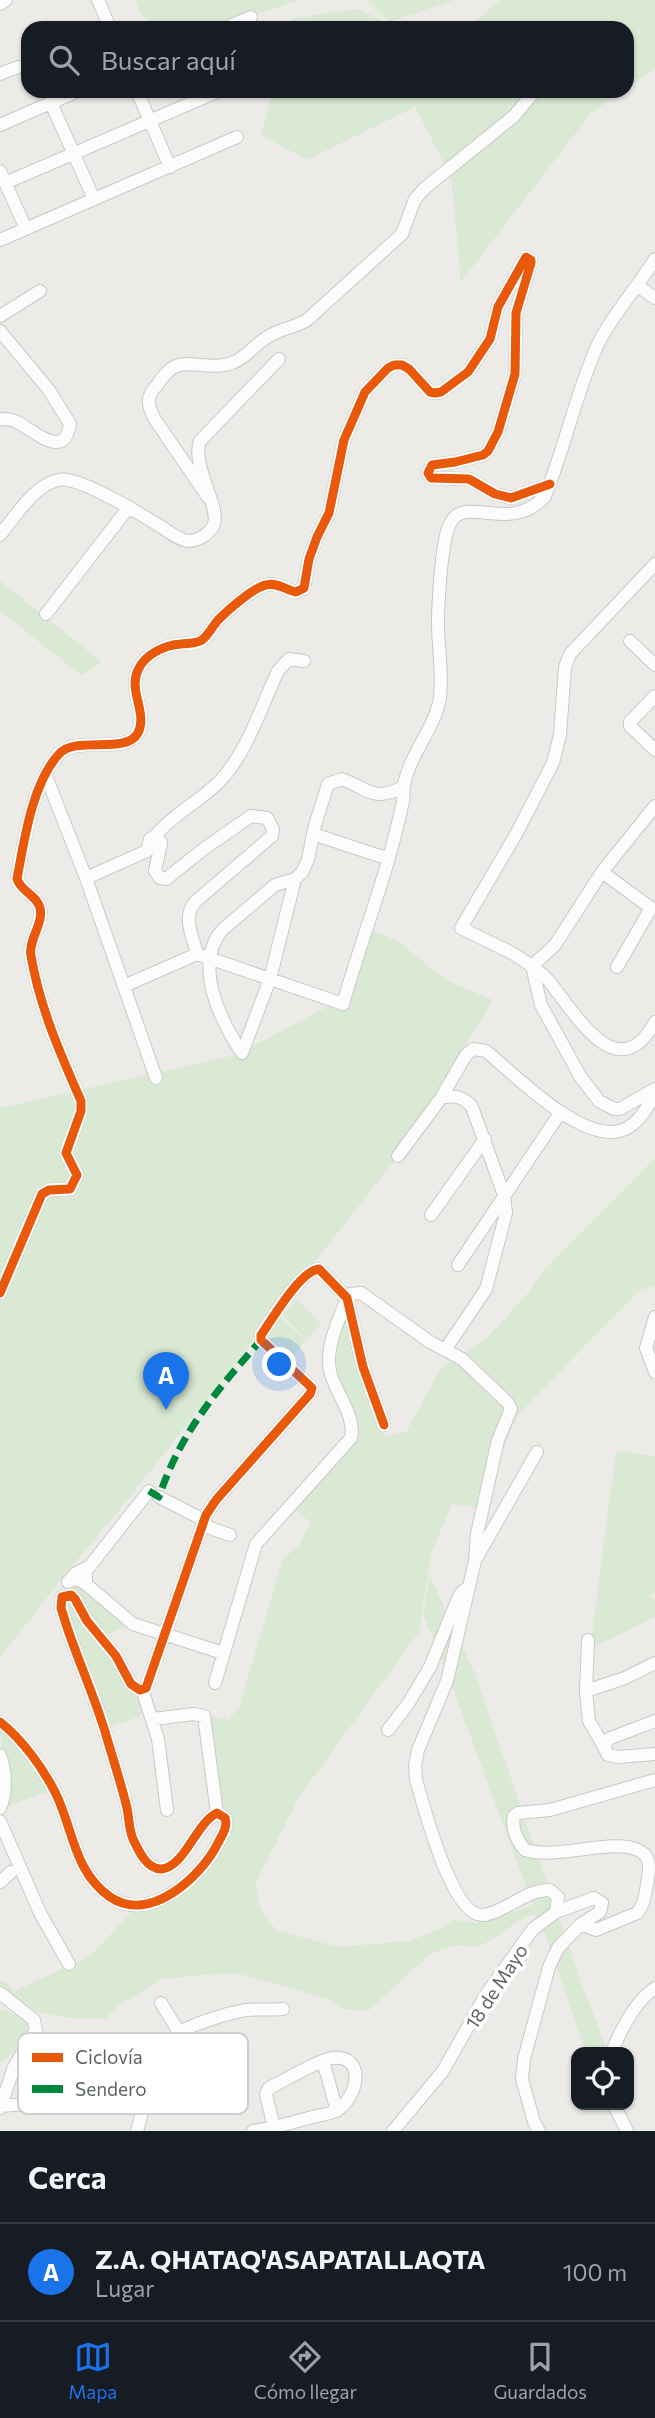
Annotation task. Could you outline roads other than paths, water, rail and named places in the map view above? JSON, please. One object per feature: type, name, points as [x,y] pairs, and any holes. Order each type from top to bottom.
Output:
[{"type":"street","points":[[0,5],[6,0]]},
{"type":"street","points":[[98,0],[107,21]]},
{"type":"street","points":[[242,21],[251,17]]},
{"type":"street","points":[[0,74],[18,67]]},
{"type":"street","points":[[0,125],[62,98]]},
{"type":"street","points":[[140,98],[170,167]]},
{"type":"street","points":[[26,229],[3,177],[74,152],[149,120],[188,98]]},
{"type":"street","points":[[208,496],[155,418],[149,406],[149,394],[168,371],[176,366],[182,364],[205,367],[233,363],[271,334],[307,320],[402,234],[415,199],[425,188],[514,116],[529,98]]},
{"type":"street","points":[[51,103],[94,199]]},
{"type":"street","points":[[0,240],[237,137]]},
{"type":"street","points":[[0,1293],[43,1194],[49,1190],[70,1189],[77,1175],[66,1153],[81,1111],[81,1101],[51,1035],[31,956],[32,941],[40,919],[40,907],[22,889],[17,879],[33,809],[46,776],[60,753],[67,748],[126,742],[138,733],[141,721],[135,680],[137,671],[151,655],[165,647],[201,640],[219,619],[259,587],[278,585],[296,592],[304,588],[309,559],[330,513],[344,440],[365,392],[394,365],[409,369],[430,392],[435,393],[441,392],[468,372],[490,339],[498,307],[526,257],[531,260],[516,313],[515,374],[498,432],[483,455],[432,465],[428,473],[431,478],[469,480],[495,494],[511,498],[550,484]]},
{"type":"street","points":[[203,956],[343,1004],[389,859],[404,787],[417,747],[439,706],[440,578],[444,543],[452,522],[461,512],[499,515],[524,513],[536,507],[545,496],[599,342],[655,260]]},
{"type":"street","points":[[638,286],[655,298]]},
{"type":"street","points":[[0,316],[40,291]]},
{"type":"street","points":[[0,331],[49,390],[70,424],[69,432],[55,441],[46,441],[13,420],[0,419]]},
{"type":"street","points":[[0,535],[44,486],[60,479],[76,481],[129,507],[181,539],[193,540],[210,531],[215,522],[214,512],[198,456],[200,441],[279,359]]},
{"type":"street","points":[[46,614],[129,507]]},
{"type":"street","points":[[655,564],[570,654],[565,667],[560,735],[553,763],[515,836],[461,928],[532,966],[606,1046],[617,1050],[628,1049],[644,1038],[655,1022]]},
{"type":"street","points":[[630,642],[652,656]]},
{"type":"street","points":[[86,878],[147,850],[150,839],[166,823],[221,780],[247,737],[285,663],[289,659],[304,661]]},
{"type":"street","points":[[655,696],[630,722],[630,726],[655,750]]},
{"type":"street","points":[[46,776],[86,878],[156,1078]]},
{"type":"street","points":[[124,986],[203,956],[222,930],[275,885],[295,879],[309,859],[313,834],[328,784],[342,779],[369,794],[379,796],[404,787]]},
{"type":"street","points":[[532,966],[555,945],[602,872],[655,806]]},
{"type":"street","points":[[156,835],[160,843],[156,872],[160,878],[166,879],[251,816],[262,816],[270,821],[272,836],[188,911],[188,920],[203,956],[226,1028],[242,1053],[270,979],[295,879]]},
{"type":"street","points":[[313,834],[389,859]]},
{"type":"street","points":[[602,872],[654,907],[617,967]]},
{"type":"street","points":[[532,966],[541,1005],[580,1076],[598,1101],[620,1109],[655,1091]]},
{"type":"street","points":[[398,1156],[440,1098],[466,1055],[473,1049],[486,1051],[560,1113],[594,1128],[615,1132],[637,1121],[646,1112],[655,1091]]},
{"type":"street","points":[[440,1098],[458,1096],[467,1100],[472,1107],[504,1195],[506,1213],[486,1289],[445,1350]]},
{"type":"street","points":[[458,1265],[560,1113]]},
{"type":"street","points":[[431,1215],[485,1139]]},
{"type":"street","points":[[142,1689],[149,1683],[203,1522],[216,1500],[310,1394],[312,1388],[261,1340],[261,1335],[302,1278],[313,1270],[319,1269],[347,1298],[363,1367],[384,1425]]},
{"type":"street","points":[[215,1683],[256,1544],[351,1437],[351,1424],[330,1369],[334,1333],[347,1298],[355,1292],[365,1295],[430,1342],[462,1359],[511,1409],[498,1440],[477,1534],[475,1561],[447,1681],[418,1750],[416,1780],[450,1882],[467,1909],[472,1913],[487,1915],[533,1892],[550,1890],[558,1897],[556,1912]]},
{"type":"street","points":[[655,1317],[651,1346],[655,1372]]},
{"type":"street","points":[[475,1561],[537,1452]]},
{"type":"street","points":[[223,1653],[133,1625],[86,1584],[85,1574],[88,1567],[154,1494],[230,1535]]},
{"type":"street","points":[[388,1730],[408,1704],[430,1667],[459,1596],[470,1581]]},
{"type":"street","points":[[167,1810],[158,1739],[142,1689],[131,1684],[116,1656],[87,1621],[75,1599],[71,1595],[62,1597],[61,1608],[105,1731],[121,1783],[133,1838],[145,1860],[159,1869],[171,1865],[206,1820],[217,1813]]},
{"type":"street","points":[[588,1640],[586,1691],[589,1721],[608,1755],[618,1757],[655,1754]]},
{"type":"street","points":[[586,1691],[625,1678],[655,1663]]},
{"type":"street","points":[[153,1719],[194,1714],[204,1717],[217,1813]]},
{"type":"street","points":[[0,1721],[27,1749],[55,1792],[80,1862],[102,1890],[118,1901],[146,1904],[163,1898],[183,1885],[205,1862],[224,1831],[227,1823],[225,1818],[217,1813]]},
{"type":"street","points":[[604,1747],[608,1739],[655,1721]]},
{"type":"street","points":[[0,1755],[5,1785],[0,1808]]},
{"type":"street","points":[[539,2131],[522,2080],[523,2059],[549,1967],[558,1948],[581,1924],[596,1930],[637,1913],[644,1899],[650,1868],[648,1859],[641,1850],[623,1846],[565,1852],[525,1850],[513,1827],[514,1816],[518,1813],[550,1810],[655,1780]]},
{"type":"street","points":[[0,1821],[40,1913],[69,1964]]},
{"type":"street","points":[[0,1882],[11,1872]]},
{"type":"street","name":"18 de Mayo","points":[[393,2131],[443,2071],[487,1993],[533,1929],[556,1912],[584,1900],[599,1899],[600,1912],[581,1924]]},
{"type":"street","points":[[615,2047],[631,2016],[655,1988]]},
{"type":"street","points":[[0,1993],[34,2020],[37,2030],[35,2033]]},
{"type":"street","points":[[161,2003],[179,2032],[244,2010],[284,2009]]},
{"type":"street","points":[[0,2004],[29,2016]]},
{"type":"street","points":[[253,2131],[274,2128],[337,2111],[348,2101],[355,2085],[356,2072],[353,2064],[345,2058],[330,2058],[269,2088],[266,2095],[274,2128]]},
{"type":"street","points":[[18,2060],[0,2107],[18,2105]]},
{"type":"street","points":[[323,2061],[337,2111]]},
{"type":"street","points":[[616,2110],[626,2131]]},
{"type":"street","points":[[136,2131],[141,2114]]},
{"type":"place","name":"Z.A. QHATAQ'ASAPATALLAQTA","points":[[166,1410]]}]
